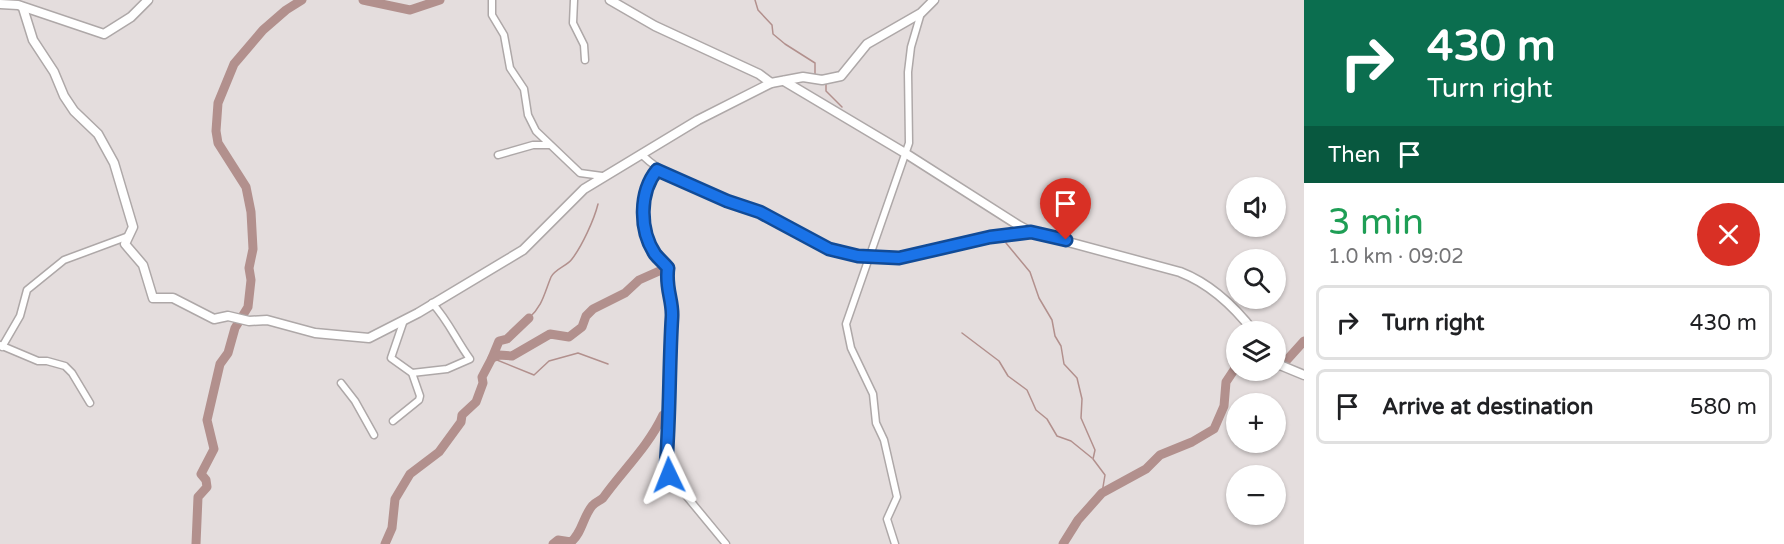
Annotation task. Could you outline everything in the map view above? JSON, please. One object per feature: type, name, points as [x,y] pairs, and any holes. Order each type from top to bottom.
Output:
[{"type":"street","points":[[0,4],[23,8],[104,33],[131,17],[148,0]]},
{"type":"street","points":[[492,0],[492,15],[504,35],[510,68],[524,89],[528,115],[536,131],[580,172],[602,176]]},
{"type":"street","points":[[574,0],[573,23],[584,45],[585,60]]},
{"type":"street","points":[[610,0],[655,26],[759,74],[771,83]]},
{"type":"street","points":[[23,8],[33,40],[54,72],[64,96],[74,111],[98,134],[114,163],[133,227],[126,237],[125,244],[143,265],[153,298],[173,298],[214,319],[228,316],[249,321],[267,320],[315,333],[360,339],[372,337],[404,320],[526,248],[556,214],[602,176],[698,120],[771,83],[783,80],[842,76],[867,44],[921,13],[934,0]]},
{"type":"street","points":[[895,544],[887,519],[897,497],[884,440],[876,423],[873,394],[847,336],[850,311],[909,140],[909,61],[921,13]]},
{"type":"street","points":[[783,80],[1031,232],[1190,276],[1224,298],[1244,321]]},
{"type":"street","points":[[498,155],[533,145],[549,145]]},
{"type":"street","points":[[641,154],[657,170],[727,201],[760,212],[829,249],[870,258],[899,258],[990,237],[1031,232]]},
{"type":"street","points":[[657,170],[647,185],[644,223],[654,251],[668,268],[665,279],[672,315],[666,465],[669,475],[726,544]]},
{"type":"street","points":[[90,403],[65,366],[38,361],[1,346],[20,316],[27,290],[40,282],[56,265],[126,237]]},
{"type":"street","points":[[412,373],[447,369],[470,359],[460,347],[446,318],[432,303]]},
{"type":"street","points":[[393,421],[419,400],[419,388],[412,373],[391,358],[404,320]]},
{"type":"street","points":[[1286,368],[1304,375]]},
{"type":"street","points":[[341,383],[355,401],[375,435]]},
{"type":"waterway","points":[[196,544],[198,497],[207,487],[206,480],[201,474],[214,449],[207,420],[220,364],[228,353],[235,328],[248,307],[251,280],[249,268],[253,249],[251,212],[246,187],[218,143],[216,131],[218,103],[234,64],[263,30],[286,10],[302,0]]},
{"type":"waterway","points":[[363,0],[410,10],[440,0]]},
{"type":"waterway","points":[[755,0],[758,10],[772,25],[773,34],[815,63],[815,75]]},
{"type":"waterway","points":[[826,81],[826,91],[842,107]]},
{"type":"waterway","points":[[529,318],[540,304],[553,274],[570,261],[580,247],[598,204]]},
{"type":"waterway","points":[[1006,243],[1030,272],[1039,298],[1052,320],[1055,336],[1061,346],[1064,364],[1077,378],[1082,399],[1081,418],[1095,450],[1093,459],[1105,475],[1102,493]]},
{"type":"waterway","points":[[385,544],[392,528],[395,499],[410,474],[439,452],[461,422],[462,415],[476,402],[483,383],[482,377],[492,358],[499,355],[512,356],[550,334],[569,337],[582,327],[586,316],[593,309],[625,293],[639,280],[666,268]]},
{"type":"waterway","points":[[492,358],[499,341],[507,339],[529,318]]},
{"type":"waterway","points":[[962,333],[999,361],[1008,376],[1027,390],[1036,410],[1047,419],[1057,436],[1071,441],[1092,458]]},
{"type":"waterway","points":[[1286,361],[1304,341]]},
{"type":"waterway","points":[[492,358],[534,375],[549,361],[578,353],[608,364]]},
{"type":"waterway","points":[[1063,544],[1078,520],[1102,493],[1146,469],[1160,455],[1192,442],[1214,429],[1224,406],[1227,381]]},
{"type":"waterway","points":[[553,544],[558,540],[571,542],[575,538],[592,506],[603,498],[635,458],[663,415]]},
{"type":"route","points":[[669,475],[666,465],[670,409],[669,339],[672,315],[665,279],[668,268],[656,256],[644,223],[647,185],[657,170],[727,201],[760,212],[829,249],[858,256],[899,258],[990,237],[1031,232],[1066,240]]}]
